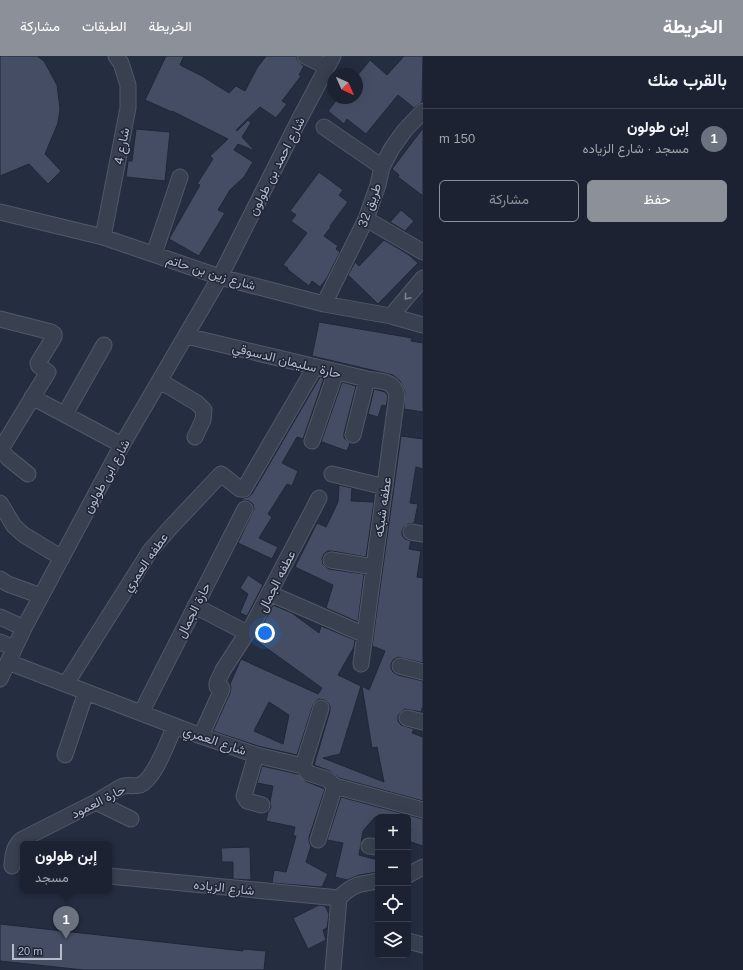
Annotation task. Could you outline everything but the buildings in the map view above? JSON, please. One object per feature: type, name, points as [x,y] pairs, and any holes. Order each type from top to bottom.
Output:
[{"type":"street","name":"شارع 4","points":[[103,237],[128,108],[128,85],[121,63],[116,56]]},
{"type":"street","points":[[305,56],[330,62]]},
{"type":"street","name":"شارع احمد بن طولون","points":[[220,277],[330,62]]},
{"type":"street","name":"طريق 32","points":[[324,304],[366,219],[378,185],[382,167],[392,148],[405,130],[423,111]]},
{"type":"street","points":[[324,127],[382,167]]},
{"type":"street","points":[[154,254],[180,177]]},
{"type":"street","name":"شارع زين بن حاتم","points":[[0,212],[103,237],[220,277],[324,304],[391,316],[423,325]]},
{"type":"street","points":[[366,219],[423,252]]},
{"type":"street","name":"شارع ابن طولون","points":[[0,679],[24,628],[122,445],[220,277]]},
{"type":"street","points":[[391,316],[423,278]]},
{"type":"street","points":[[0,319],[54,334],[54,337],[38,363],[39,366],[48,372],[32,397],[2,455],[28,474]]},
{"type":"street","name":"حارة سليمان الدسوقي","points":[[186,336],[388,383]]},
{"type":"street","points":[[64,414],[104,345]]},
{"type":"street","name":"عطفه العمري","points":[[66,684],[146,556],[171,526],[221,474],[240,490],[244,489],[314,367]]},
{"type":"street","points":[[312,441],[336,372]]},
{"type":"street","points":[[353,435],[366,379]]},
{"type":"street","points":[[160,381],[198,403],[204,410],[203,420],[196,437]]},
{"type":"street","name":"عطفه شبكه","points":[[361,664],[397,395],[393,385],[388,383]]},
{"type":"street","points":[[32,397],[122,445]]},
{"type":"street","points":[[332,474],[385,487]]},
{"type":"street","name":"عطفه الجمال","points":[[201,736],[222,690],[221,687],[217,685],[223,670],[250,630],[319,498]]},
{"type":"street","points":[[0,503],[14,526],[24,535],[62,558]]},
{"type":"street","name":"حارة الجمال","points":[[141,713],[245,509]]},
{"type":"street","points":[[331,560],[374,567]]},
{"type":"street","points":[[0,579],[8,584],[41,596]]},
{"type":"street","points":[[270,593],[365,635]]},
{"type":"street","points":[[195,606],[247,633]]},
{"type":"street","points":[[0,617],[24,628]]},
{"type":"street","points":[[0,642],[14,648]]},
{"type":"street","name":"شارع العمري","points":[[8,662],[201,736],[256,755],[303,766],[308,773],[327,779],[335,786],[423,810]]},
{"type":"street","points":[[400,666],[423,672]]},
{"type":"street","points":[[65,755],[86,692]]},
{"type":"street","points":[[303,766],[321,708]]},
{"type":"street","points":[[407,718],[423,722]]},
{"type":"street","name":"حارة العمود","points":[[12,866],[13,850],[15,845],[21,840],[96,802],[125,785],[139,785],[147,780],[154,771],[175,726]]},
{"type":"street","points":[[256,755],[244,796],[247,801],[262,805]]},
{"type":"street","points":[[318,840],[335,786]]},
{"type":"street","points":[[96,802],[131,819]]},
{"type":"street","points":[[411,873],[423,867]]},
{"type":"street","name":"شارع الزياده","points":[[112,876],[339,898]]},
{"type":"street","points":[[333,970],[339,898],[346,891],[357,884],[375,881]]},
{"type":"street","points":[[411,942],[423,945]]},
{"type":"place","name":"إبن طولون","points":[[66,939]]}]
